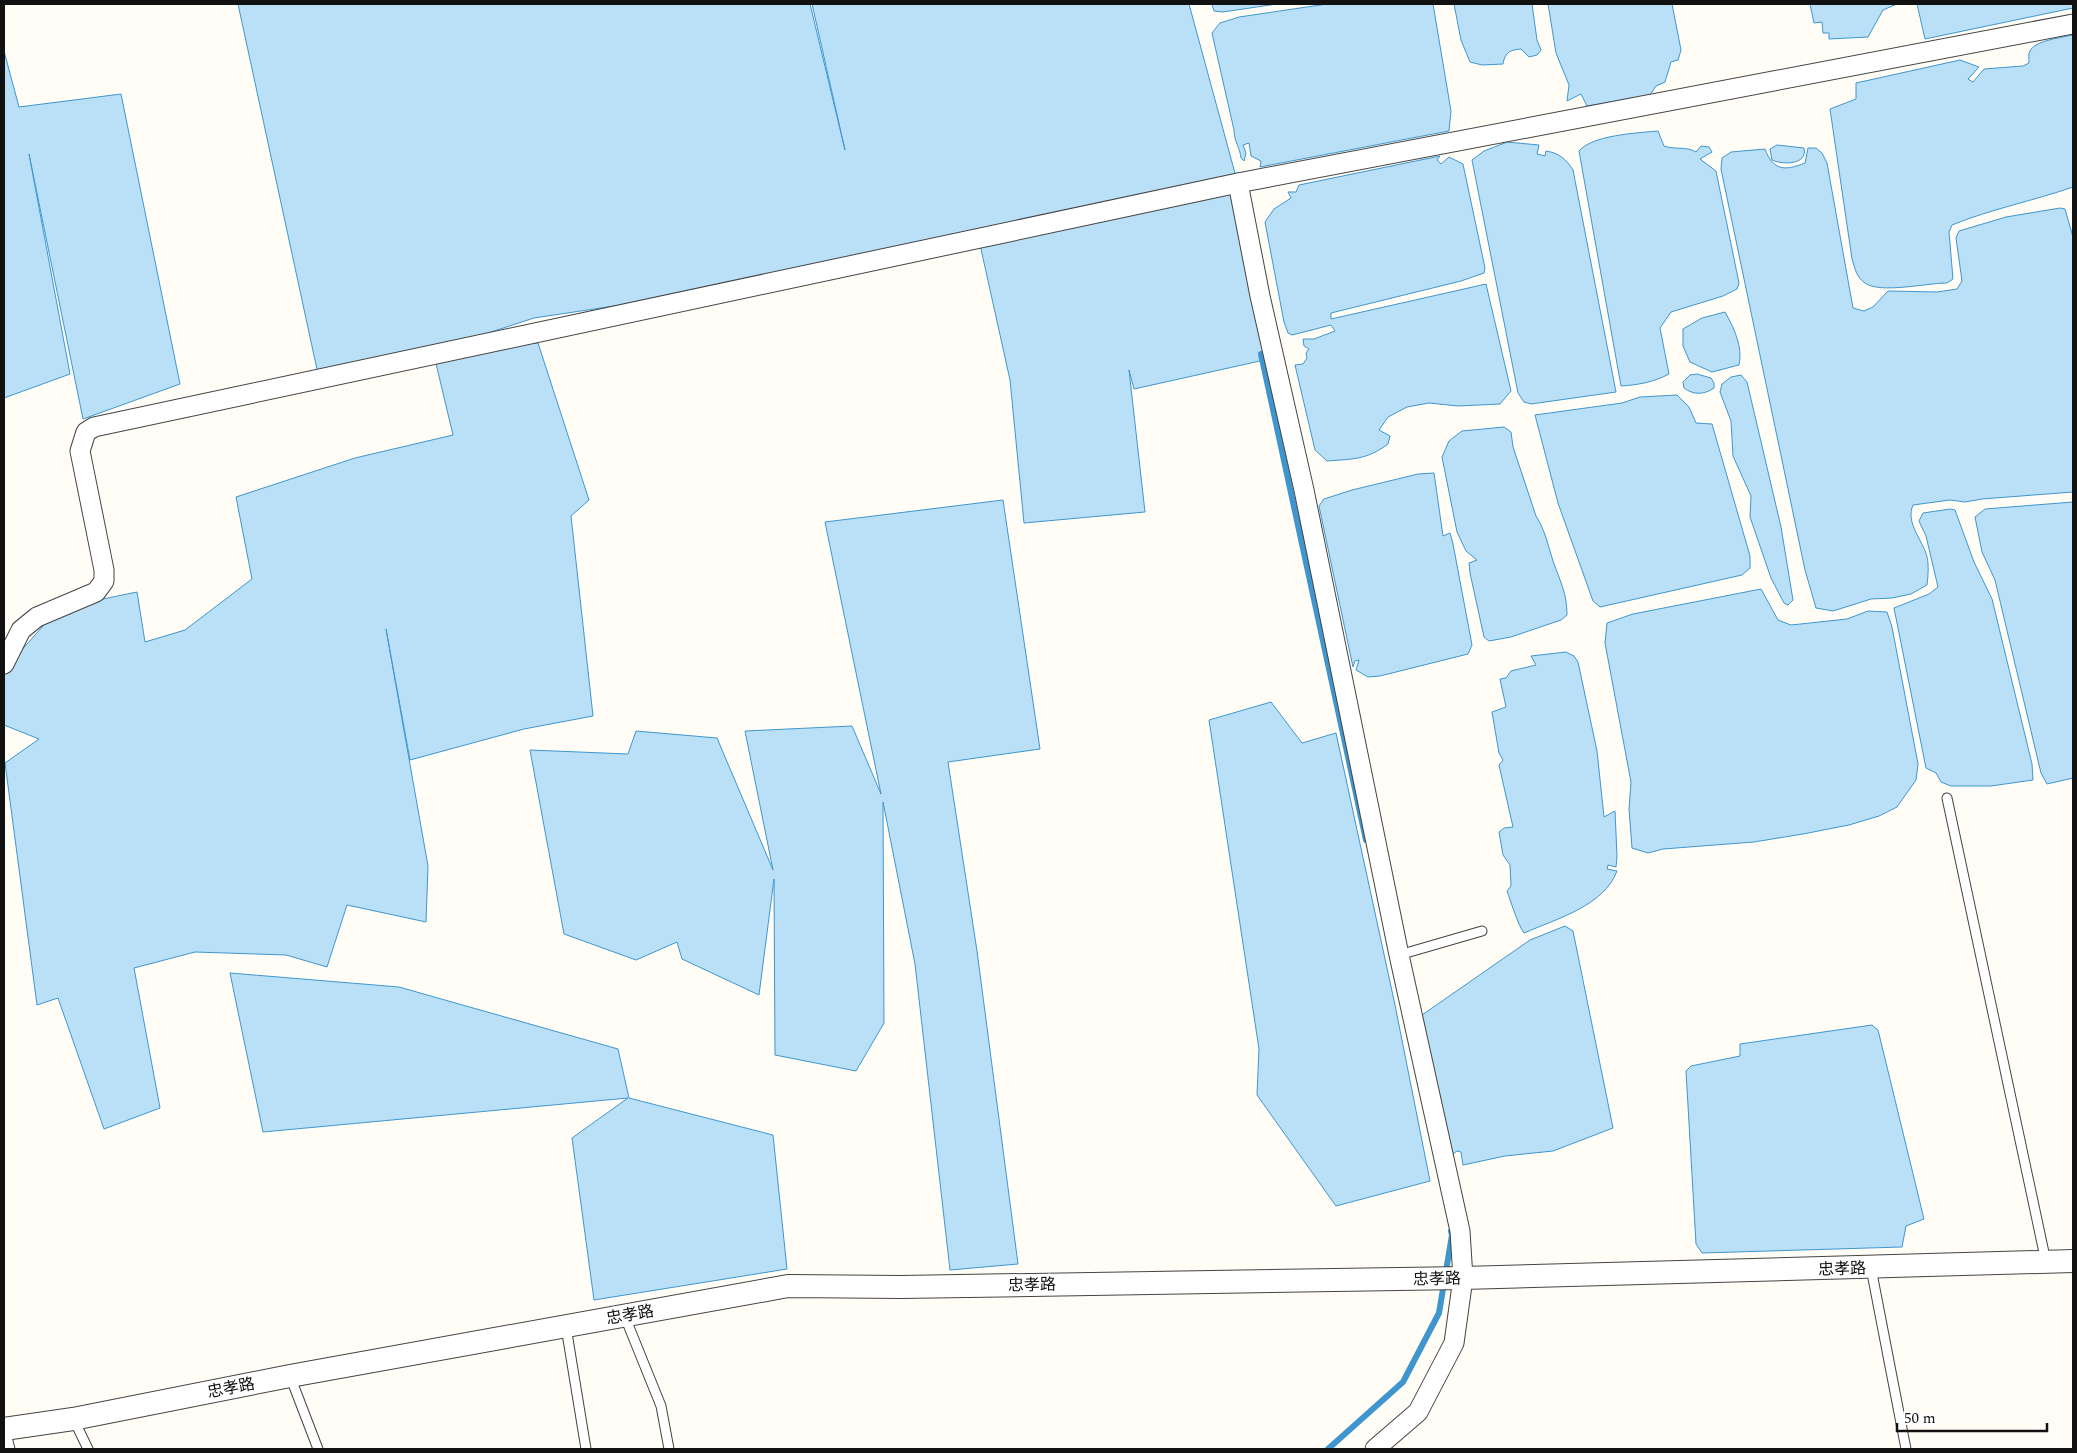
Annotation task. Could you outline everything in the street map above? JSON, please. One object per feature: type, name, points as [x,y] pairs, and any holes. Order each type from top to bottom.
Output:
[{"type":"street","points":[[4,664],[21,630],[38,617],[96,592],[104,581],[104,570],[80,451],[86,432],[94,427],[1238,183],[2073,24]]},
{"type":"street","points":[[1238,183],[1260,296],[1304,490],[1399,956],[1460,1231],[1463,1278],[1454,1343],[1418,1412],[1375,1449]]},
{"type":"street","name":"忠孝路","points":[[6,1436],[73,1419],[290,1376],[788,1286],[901,1287],[1463,1278],[2073,1261]]},
{"type":"lane","points":[[1947,798],[2046,1262]]},
{"type":"lane","points":[[1399,956],[1482,931]]},
{"type":"lane","points":[[1871,1268],[1906,1449]]},
{"type":"lane","points":[[624,1316],[661,1406],[669,1449]]},
{"type":"lane","points":[[566,1327],[586,1449]]},
{"type":"lane","points":[[290,1376],[318,1449]]},
{"type":"lane","points":[[73,1419],[88,1449]]},
{"type":"water","points":[[238,4],[810,4],[845,150],[812,4],[1189,4],[1239,188],[1278,357],[1134,389],[1129,370],[1145,512],[1024,523],[1010,380],[979,240],[761,284],[534,318],[436,350],[538,343],[589,500],[571,516],[593,716],[524,729],[410,760],[386,629],[428,866],[426,922],[347,905],[327,967],[286,955],[195,952],[134,968],[160,1108],[104,1129],[58,998],[37,1005],[5,763],[39,739],[4,725],[4,670],[59,608],[137,592],[145,642],[185,630],[252,579],[236,497],[355,458],[453,435],[433,351],[318,374]]},
{"type":"water","points":[[1212,4],[1277,4],[1223,12],[1214,11]]},
{"type":"water","points":[[1327,4],[1433,4],[1451,111],[1449,131],[1260,167],[1261,161],[1251,156],[1249,143],[1243,145],[1246,153],[1244,161],[1241,158],[1235,138],[1212,33],[1220,23],[1239,17]]},
{"type":"water","points":[[1454,4],[1532,4],[1537,40],[1541,50],[1537,55],[1529,57],[1521,49],[1511,51],[1505,57],[1503,64],[1482,65],[1470,62],[1461,40]]},
{"type":"water","points":[[1548,4],[1672,4],[1681,50],[1678,60],[1671,62],[1665,82],[1656,86],[1650,95],[1587,106],[1581,94],[1567,101],[1569,85],[1556,53]]},
{"type":"water","points":[[1810,4],[1897,4],[1883,10],[1868,37],[1829,39],[1829,33],[1823,33],[1822,22],[1814,23]]},
{"type":"water","points":[[1917,4],[2073,4],[2073,8],[1925,39]]},
{"type":"water","points":[[2073,35],[2073,187],[1982,214],[1952,225],[1949,232],[1953,279],[1947,283],[1881,288],[1862,281],[1856,272],[1852,259],[1830,109],[1856,99],[1856,83],[1960,60],[1979,67],[1968,79],[1973,82],[1984,69],[2023,66],[2029,63],[2029,52],[2037,45],[2049,40]]},
{"type":"water","points":[[4,51],[19,107],[121,94],[180,384],[83,419],[29,154],[70,374],[4,398]]},
{"type":"water","points":[[1658,131],[1664,146],[1696,152],[1701,146],[1709,147],[1712,152],[1700,159],[1716,171],[1739,283],[1737,289],[1723,296],[1671,312],[1660,328],[1669,374],[1646,383],[1621,386],[1579,151],[1594,141],[1604,138]]},
{"type":"water","points":[[1507,142],[1539,145],[1537,154],[1545,156],[1546,151],[1555,153],[1565,160],[1573,170],[1616,392],[1531,404],[1524,402],[1518,393],[1472,160],[1484,151]]},
{"type":"water","points":[[1777,145],[1804,148],[1804,154],[1799,161],[1777,162],[1772,160],[1770,149]]},
{"type":"water","points":[[1808,148],[1816,148],[1822,153],[1827,163],[1853,308],[1864,311],[1873,307],[1888,291],[1937,292],[1957,289],[1962,281],[1956,238],[1959,231],[2006,217],[2060,208],[2065,209],[2073,237],[2073,492],[1965,502],[1950,500],[1913,505],[1911,518],[1928,560],[1927,585],[1911,594],[1892,598],[1871,599],[1833,611],[1816,608],[1805,570],[1721,169],[1722,158],[1731,152],[1765,149],[1772,162],[1776,165],[1786,168],[1791,167],[1805,163]]},
{"type":"water","points":[[1440,156],[1437,160],[1441,164],[1449,157],[1463,164],[1485,268],[1484,273],[1461,281],[1331,313],[1331,319],[1486,284],[1511,391],[1500,404],[1458,406],[1429,403],[1407,407],[1388,417],[1379,430],[1390,436],[1388,444],[1373,453],[1359,458],[1327,461],[1315,450],[1295,365],[1303,364],[1307,358],[1306,353],[1309,349],[1304,346],[1303,339],[1314,339],[1335,331],[1331,325],[1292,335],[1288,333],[1284,322],[1265,222],[1274,209],[1291,198],[1288,192],[1296,192],[1299,185]]},
{"type":"water","points":[[1725,312],[1739,345],[1739,365],[1712,372],[1690,362],[1683,346],[1683,329],[1702,318]]},
{"type":"water","points":[[1697,374],[1711,378],[1714,388],[1699,393],[1691,392],[1684,388],[1683,382],[1690,375]]},
{"type":"water","points":[[1741,375],[1747,382],[1781,527],[1793,600],[1788,605],[1784,603],[1771,578],[1750,517],[1751,496],[1733,456],[1731,421],[1720,392],[1722,384],[1731,377]]},
{"type":"water","points":[[1677,395],[1689,407],[1696,423],[1712,424],[1750,556],[1750,568],[1742,575],[1600,607],[1593,601],[1558,503],[1535,415],[1622,403],[1640,397]]},
{"type":"water","points":[[1504,427],[1511,432],[1513,447],[1536,516],[1544,532],[1563,587],[1567,615],[1561,620],[1511,637],[1489,641],[1484,637],[1470,573],[1469,563],[1477,560],[1466,551],[1457,532],[1442,457],[1449,441],[1462,431]]},
{"type":"water","points":[[1434,473],[1443,536],[1450,533],[1472,645],[1468,654],[1380,676],[1368,677],[1356,670],[1359,660],[1355,661],[1353,667],[1319,506],[1324,499],[1352,490],[1418,474]]},
{"type":"water","points":[[1003,500],[1040,749],[948,762],[977,951],[1018,1264],[950,1270],[915,964],[883,802],[884,1023],[856,1071],[775,1055],[774,879],[759,995],[682,959],[677,942],[636,960],[564,934],[530,750],[628,754],[636,731],[717,738],[773,870],[745,731],[852,726],[881,794],[825,522]]},
{"type":"water","points":[[2073,502],[2073,778],[2047,784],[2041,773],[1995,580],[1982,552],[1975,517],[1985,509]]},
{"type":"water","points":[[1955,510],[1974,562],[1992,599],[2032,764],[2033,780],[1991,786],[1951,786],[1941,782],[1936,773],[1926,768],[1894,608],[1929,594],[1938,587],[1926,536],[1919,521],[1923,513]]},
{"type":"water","points":[[1761,589],[1778,620],[1791,625],[1847,619],[1868,611],[1887,612],[1892,627],[1918,764],[1916,780],[1897,807],[1879,816],[1849,825],[1754,842],[1663,849],[1648,853],[1632,848],[1629,809],[1631,782],[1605,643],[1607,623],[1633,614]]},
{"type":"water","points":[[1566,652],[1574,656],[1578,662],[1597,751],[1604,817],[1615,811],[1616,867],[1608,865],[1607,869],[1617,871],[1611,883],[1601,893],[1578,910],[1524,933],[1507,891],[1511,886],[1510,865],[1503,855],[1499,832],[1504,828],[1513,827],[1499,765],[1503,760],[1499,753],[1492,712],[1506,707],[1500,679],[1506,678],[1511,671],[1536,665],[1531,656]]},
{"type":"water","points":[[1271,702],[1302,743],[1336,733],[1395,1005],[1430,1181],[1336,1206],[1257,1095],[1259,1049],[1209,720]]},
{"type":"water","points":[[1565,926],[1573,931],[1613,1128],[1553,1151],[1505,1156],[1463,1165],[1461,1152],[1457,1151],[1453,1154],[1445,1127],[1422,1015],[1530,940]]},
{"type":"water","points":[[230,973],[399,987],[618,1049],[629,1098],[773,1135],[787,1269],[594,1300],[572,1138],[628,1098],[263,1132]]},
{"type":"water","points":[[1872,1025],[1878,1030],[1924,1219],[1906,1226],[1902,1247],[1702,1253],[1696,1244],[1686,1071],[1691,1066],[1740,1056],[1740,1044]]},
{"type":"waterway","points":[[1261,354],[1366,840]]},
{"type":"waterway","points":[[1328,1449],[1403,1382],[1439,1313],[1452,1235],[1451,1231]]}]
